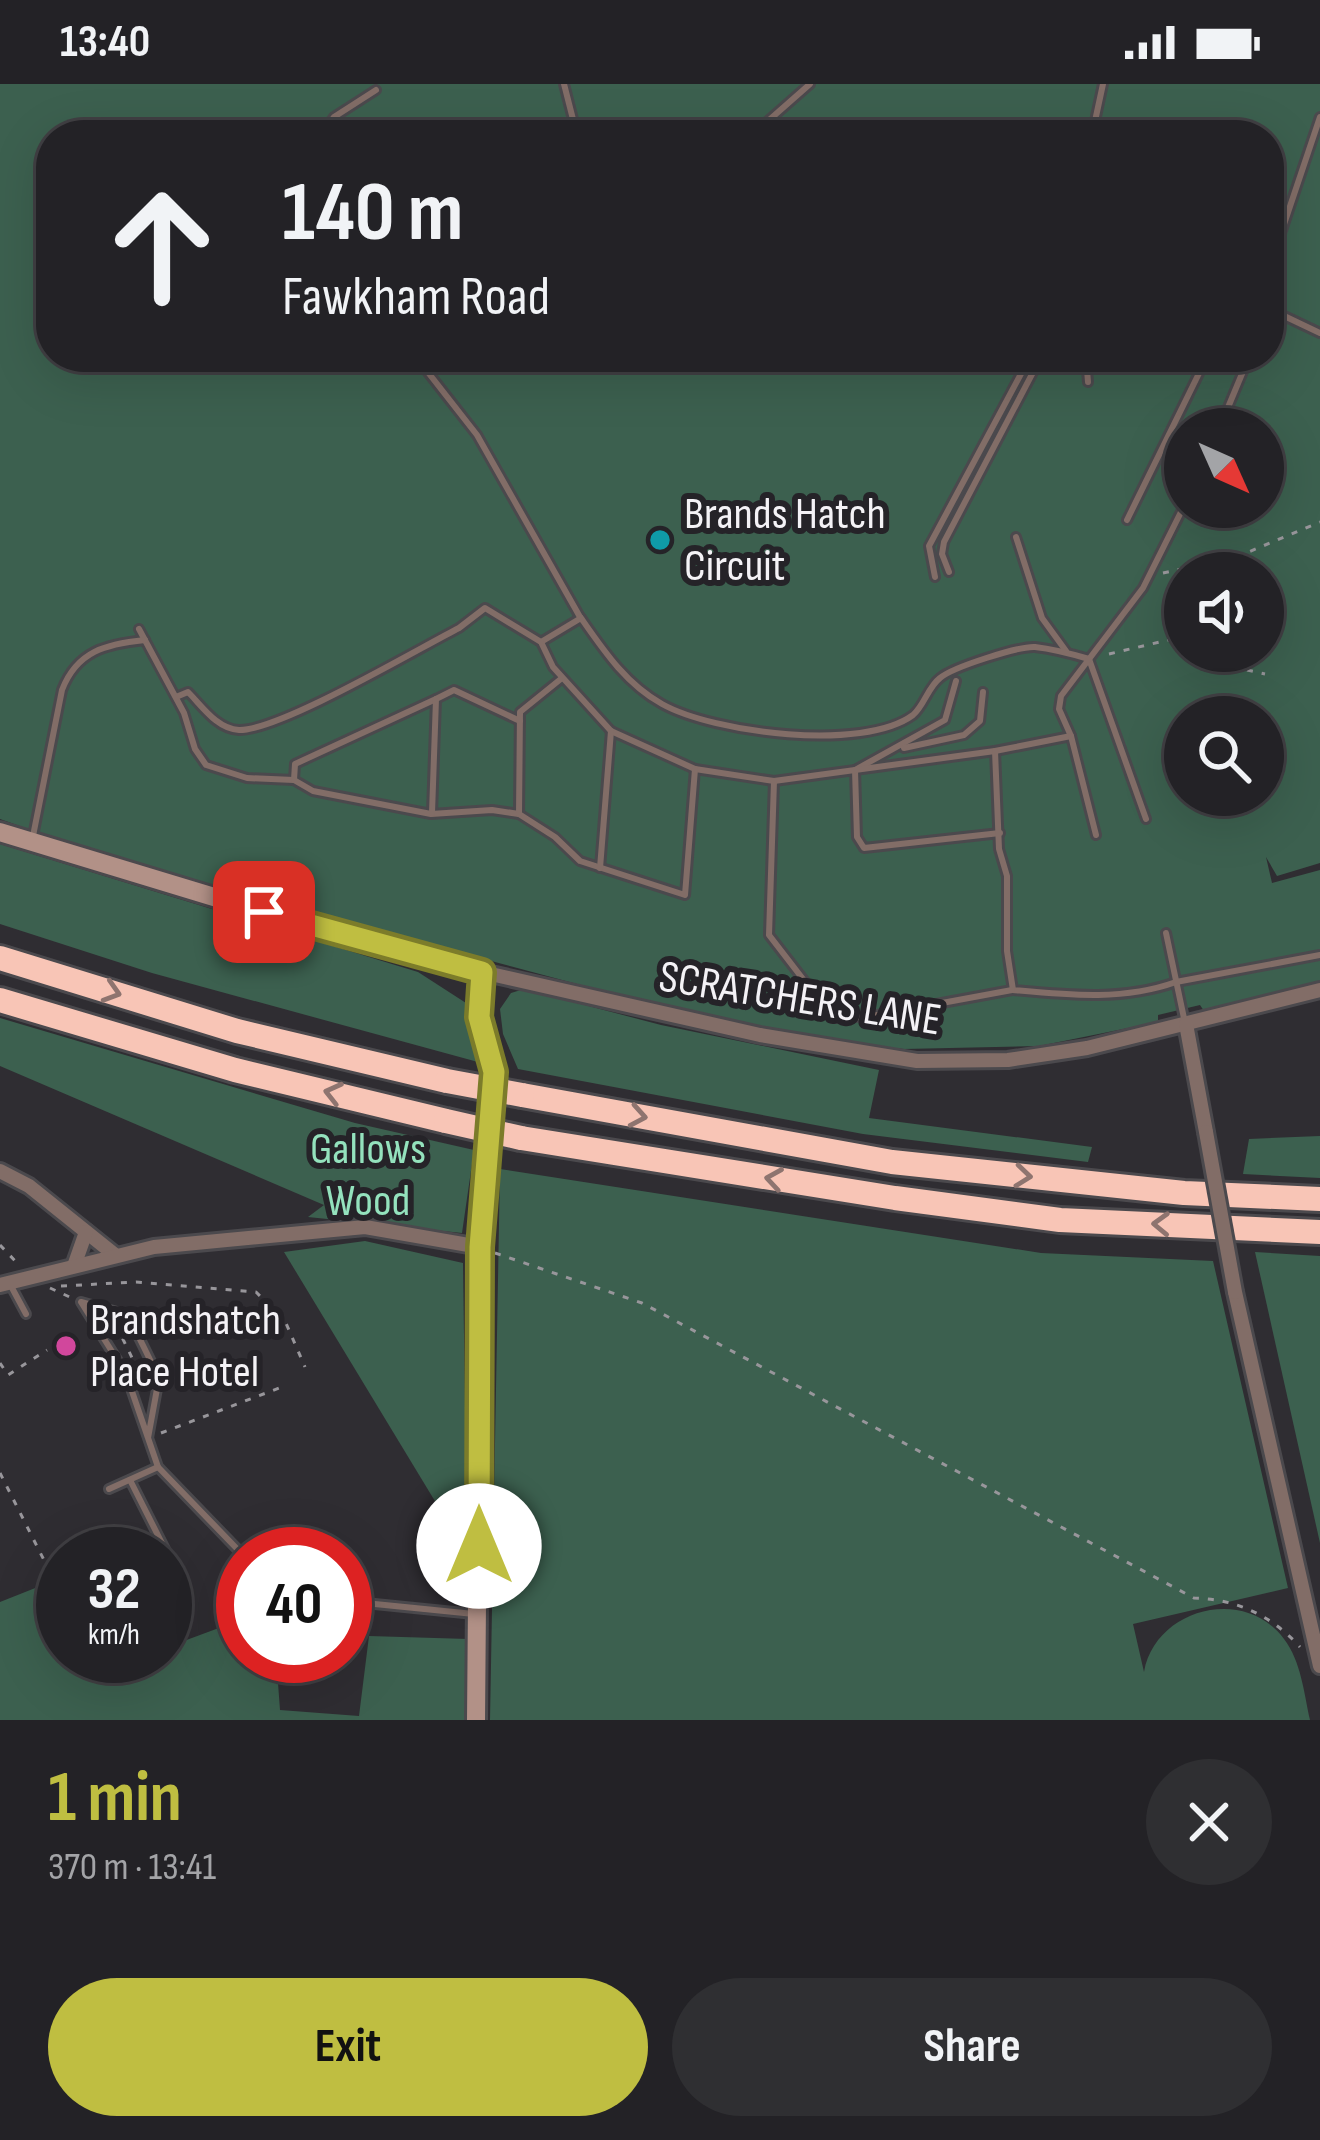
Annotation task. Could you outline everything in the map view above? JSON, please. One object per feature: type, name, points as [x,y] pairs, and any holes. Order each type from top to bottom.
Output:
[{"type":"highway","points":[[0,958],[237,1031],[447,1082],[892,1162],[1184,1193],[1320,1199]]},
{"type":"highway","points":[[0,1000],[236,1070],[521,1138],[1060,1220],[1320,1232]]},
{"type":"street","points":[[0,832],[303,924],[482,972],[479,1017],[494,1072],[480,1247],[476,1720]]},
{"type":"street","name":"SCRATCHERS LANE","points":[[482,972],[760,1035],[917,1061],[1008,1060],[1087,1048],[1320,991]]},
{"type":"street","points":[[1186,1024],[1235,1292],[1320,1664]]},
{"type":"street","points":[[0,1171],[29,1186],[115,1256]]},
{"type":"street","points":[[8,1287],[39,1283],[74,1266],[154,1246],[364,1227],[480,1247]]},
{"type":"street","points":[[74,1266],[86,1232]]},
{"type":"lane","points":[[564,84],[573,120]]},
{"type":"lane","points":[[769,120],[811,84]]},
{"type":"lane","points":[[1095,120],[1103,84]]},
{"type":"lane","points":[[332,120],[376,90]]},
{"type":"lane","points":[[1284,220],[1320,117]]},
{"type":"lane","points":[[1284,316],[1320,333]]},
{"type":"lane","points":[[428,372],[477,435],[580,618],[634,685],[665,706],[720,725],[771,734],[840,735],[914,714],[942,676],[1030,646],[1089,659]]},
{"type":"lane","points":[[935,577],[929,546],[1022,372]]},
{"type":"lane","points":[[949,572],[942,554],[944,542],[1034,372]]},
{"type":"lane","points":[[1087,372],[1088,382]]},
{"type":"lane","points":[[1126,520],[1200,372]]},
{"type":"lane","points":[[1228,408],[1243,372]]},
{"type":"lane","points":[[1096,835],[1060,700],[1150,576],[1173,528]]},
{"type":"lane","points":[[1016,537],[1042,618],[1069,653]]},
{"type":"lane","points":[[176,698],[188,692],[221,726],[240,730],[274,723],[459,628],[485,608],[541,643],[562,678],[611,731],[695,770],[774,781],[1071,736]]},
{"type":"lane","points":[[541,643],[580,618]]},
{"type":"lane","points":[[139,629],[206,765],[247,778],[294,780],[313,791],[431,814],[492,810],[519,814],[555,837],[580,861],[685,895],[695,770]]},
{"type":"lane","points":[[32,842],[70,668],[109,644],[145,640]]},
{"type":"lane","points":[[1089,659],[1146,819]]},
{"type":"lane","points":[[519,814],[520,712],[562,678]]},
{"type":"lane","points":[[855,770],[945,720],[956,680]]},
{"type":"lane","points":[[294,780],[295,764],[454,690],[520,721]]},
{"type":"lane","points":[[895,750],[964,735],[980,721],[983,692]]},
{"type":"lane","points":[[431,814],[436,699]]},
{"type":"lane","points":[[600,868],[611,731]]},
{"type":"lane","points":[[995,751],[1013,990]]},
{"type":"lane","points":[[855,770],[857,837],[864,848],[1000,833]]},
{"type":"lane","points":[[774,781],[769,934],[833,1018],[872,1016],[1013,990],[1092,997],[1154,990],[1320,955]]},
{"type":"lane","points":[[1166,933],[1186,1024]]},
{"type":"lane","points":[[8,1287],[26,1314]]},
{"type":"lane","points":[[81,1302],[128,1315],[159,1378],[148,1438]]},
{"type":"lane","points":[[81,1302],[126,1374],[158,1467],[216,1527]]},
{"type":"lane","points":[[109,1489],[158,1467]]},
{"type":"lane","points":[[130,1480],[154,1527]]},
{"type":"lane","points":[[372,1604],[478,1614]]},
{"type":"path","points":[[1284,195],[1291,198]]},
{"type":"path","points":[[1150,576],[1239,556],[1320,522]]},
{"type":"path","points":[[1089,659],[1164,641]]},
{"type":"path","points":[[1256,672],[1265,674]]},
{"type":"path","points":[[0,1245],[39,1283],[81,1302]]},
{"type":"path","points":[[480,1247],[642,1303],[1194,1598],[1227,1599],[1247,1606],[1320,1664]]},
{"type":"path","points":[[8,1287],[136,1282],[256,1292],[285,1321],[305,1366]]},
{"type":"path","points":[[140,1374],[142,1368],[122,1323],[114,1321],[144,1383]]},
{"type":"path","points":[[0,1363],[8,1376],[46,1350]]},
{"type":"path","points":[[148,1438],[286,1385]]},
{"type":"path","points":[[0,1473],[36,1544]]},
{"type":"green space","name":"Brands Hatch Circuit","points":[[0,84],[1320,84],[1320,863],[1277,876],[1266,857],[1272,883],[1320,870],[1320,986],[1217,1011],[1204,1011],[1200,1005],[1158,1015],[1158,1022],[1039,1046],[904,1049],[825,1041],[618,995],[117,861],[0,819]]},
{"type":"green space","name":"Gallows Wood","points":[[0,844],[418,972],[466,1003],[478,1062],[152,973],[0,924]]},
{"type":"green space","points":[[524,989],[661,1025],[879,1070],[869,1118],[1092,1147],[1088,1162],[863,1134],[518,1069],[503,1034],[500,1009],[511,993]]},
{"type":"green space","name":"Gallows Wood","points":[[0,1018],[355,1123],[474,1150],[462,1233],[308,1217],[324,1205],[0,1066]]},
{"type":"green space","points":[[1320,1136],[1320,1178],[1243,1174],[1249,1139]]},
{"type":"green space","points":[[500,1169],[1041,1253],[1213,1261],[1288,1588],[1133,1624],[1144,1672],[1152,1650],[1183,1620],[1225,1609],[1267,1622],[1294,1657],[1310,1720],[490,1720]]},
{"type":"green space","points":[[365,1241],[463,1263],[467,1554],[284,1252]]},
{"type":"green space","points":[[1255,1252],[1320,1256],[1320,1543]]},
{"type":"green space","points":[[36,1588],[36,1683],[192,1683],[192,1638],[216,1629],[216,1683],[278,1683],[280,1710],[359,1716],[363,1683],[372,1683],[372,1636],[468,1639],[468,1720],[0,1720],[0,1602]]},
{"type":"place","name":"Brands Hatch Circuit","points":[[660,540]]},
{"type":"place","name":"Brandshatch Place Hotel","points":[[66,1346]]},
{"type":"route","points":[[264,912],[482,972],[479,1017],[494,1072],[480,1247],[479,1546]]}]
